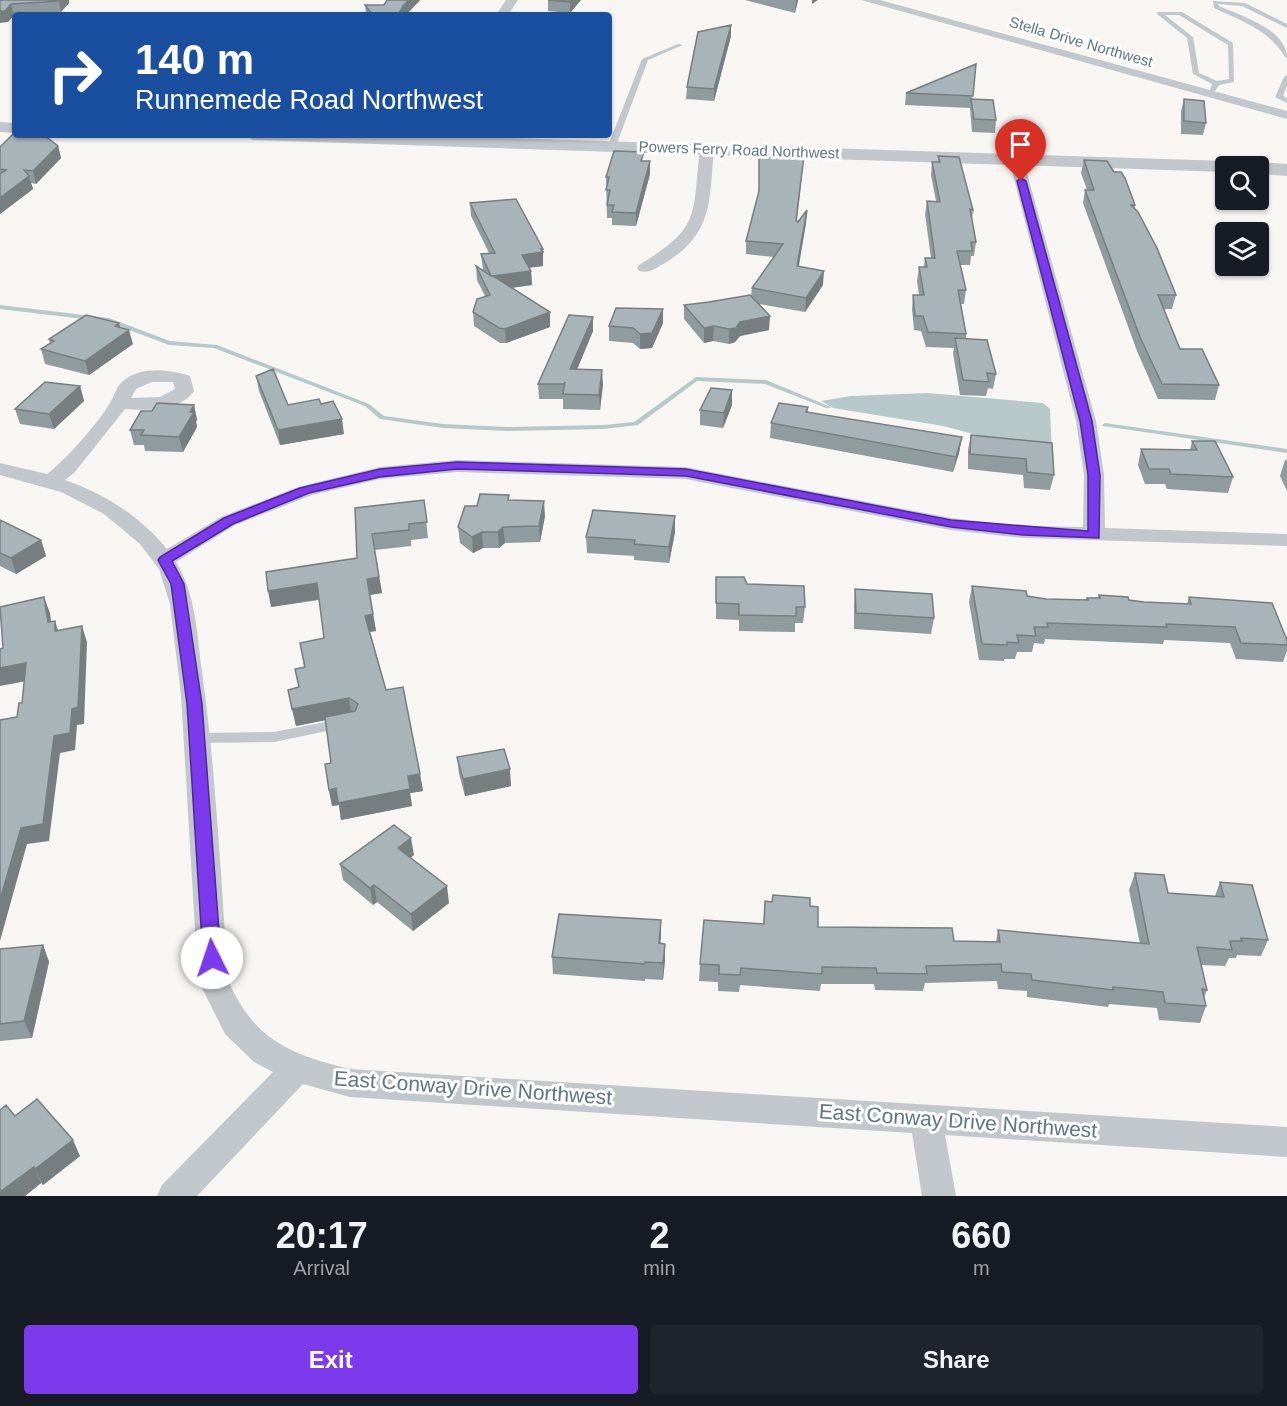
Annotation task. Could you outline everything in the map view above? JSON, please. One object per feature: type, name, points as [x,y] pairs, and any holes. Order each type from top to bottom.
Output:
[{"type":"street","name":"Stella Drive Northwest","points":[[867,0],[1213,89],[1287,115]]},
{"type":"street","name":"Powers Ferry Road Northwest","points":[[351,138],[1215,167]]},
{"type":"street","points":[[645,268],[676,250],[697,230],[704,205],[703,182],[707,149]]},
{"type":"street","points":[[1016,159],[1086,421],[1094,475],[1094,535]]},
{"type":"street","points":[[1269,169],[1287,170]]},
{"type":"street","points":[[51,481],[67,469],[120,403]]},
{"type":"street","points":[[164,560],[228,521],[305,491],[380,473],[457,466],[686,473],[951,524],[1023,531],[1287,540]]},
{"type":"street","name":"East Conway Drive Northwest","points":[[0,469],[51,481],[96,501],[128,521],[164,560],[178,584],[197,738],[213,980],[223,1006],[239,1031],[262,1052],[297,1070],[350,1083],[1287,1142]]},
{"type":"street","points":[[174,1196],[297,1070]]},
{"type":"street","points":[[926,1119],[939,1196]]},
{"type":"lane","points":[[1287,26],[1243,4],[1215,3],[1216,7],[1273,36],[1285,48],[1287,56]]},
{"type":"lane","points":[[1180,13],[1231,44],[1232,81],[1213,89],[1196,74],[1190,38],[1159,14],[1180,13]]},
{"type":"lane","points":[[612,146],[645,59],[680,45]]},
{"type":"lane","points":[[1287,76],[1279,93],[1279,97],[1287,101]]},
{"type":"lane","points":[[197,738],[274,737],[352,722]]},
{"type":"shaded area","points":[[927,393],[1043,403],[1050,409],[1052,455],[943,426],[833,408],[821,401],[851,396]]},
{"type":"building","points":[[0,0],[60,0],[11,4],[5,11],[0,11]]},
{"type":"building","points":[[387,0],[409,0],[400,12],[371,12],[365,5],[384,5]]},
{"type":"building","points":[[548,0],[571,0],[570,2]]},
{"type":"building","points":[[731,25],[714,89],[687,87],[698,32]]},
{"type":"building","points":[[976,64],[973,96],[906,93]]},
{"type":"building","points":[[971,99],[993,100],[996,120],[974,119]]},
{"type":"building","points":[[1184,99],[1204,101],[1206,123],[1184,121]]},
{"type":"building","points":[[12,135],[12,138],[48,138],[58,146],[33,171],[24,170],[29,176],[0,198],[0,174],[6,170],[0,169],[0,147]]},
{"type":"building","points":[[614,151],[644,152],[641,161],[650,161],[636,213],[612,212],[614,205],[607,205],[610,190],[606,190],[609,177],[606,177]]},
{"type":"building","points":[[804,156],[796,220],[798,222],[807,210],[797,266],[824,271],[806,298],[752,288],[783,244],[746,241],[759,191],[759,158]]},
{"type":"building","points":[[938,156],[959,157],[973,210],[970,209],[976,242],[971,242],[972,251],[957,251],[966,290],[958,290],[966,334],[928,332],[923,316],[915,316],[913,295],[924,295],[919,267],[927,267],[925,258],[935,258],[927,201],[940,202],[932,162],[940,162]]},
{"type":"building","points":[[1084,160],[1107,161],[1114,172],[1121,172],[1125,178],[1135,205],[1131,205],[1138,212],[1157,248],[1176,295],[1158,295],[1180,349],[1202,349],[1219,385],[1162,384],[1140,337],[1085,190],[1094,190]]},
{"type":"building","points":[[516,199],[543,252],[522,255],[531,271],[493,276],[550,312],[505,329],[499,328],[473,312],[477,299],[490,295],[476,266],[491,276],[481,254],[495,253],[470,203]]},
{"type":"building","points":[[750,295],[770,316],[740,322],[736,328],[714,326],[704,328],[684,305],[709,302]]},
{"type":"building","points":[[616,308],[663,309],[652,333],[640,334],[633,328],[609,326]]},
{"type":"building","points":[[86,315],[119,323],[115,326],[129,330],[85,361],[41,349],[54,341],[49,339]]},
{"type":"building","points":[[569,315],[593,317],[570,369],[602,370],[599,395],[563,394],[565,382],[564,384],[538,384]]},
{"type":"building","points":[[955,338],[987,340],[996,374],[987,373],[989,382],[963,380]]},
{"type":"building","points":[[273,369],[288,405],[319,399],[321,404],[333,401],[342,419],[278,430],[256,376]]},
{"type":"building","points":[[45,382],[80,386],[49,414],[15,409]]},
{"type":"building","points":[[711,388],[732,390],[724,413],[700,410]]},
{"type":"building","points":[[157,403],[194,405],[190,412],[194,412],[179,437],[141,435],[144,430],[130,430],[141,411],[152,411]]},
{"type":"building","points":[[779,403],[808,407],[806,412],[962,437],[956,457],[771,423]]},
{"type":"building","points":[[971,435],[1052,443],[1054,475],[1027,472],[1026,459],[970,454]]},
{"type":"building","points":[[1192,441],[1215,441],[1233,477],[1171,474],[1169,469],[1149,469],[1141,449],[1197,450]]},
{"type":"building","points":[[480,494],[509,495],[508,500],[544,501],[539,526],[503,527],[498,532],[482,532],[472,537],[458,527],[465,506],[477,506]]},
{"type":"building","points":[[424,500],[427,522],[409,524],[409,530],[372,534],[379,577],[367,579],[373,614],[365,616],[386,690],[403,687],[420,774],[408,776],[410,789],[338,803],[336,788],[329,790],[325,764],[331,763],[325,717],[355,711],[358,704],[349,698],[292,709],[288,690],[299,687],[295,669],[305,667],[300,643],[324,638],[317,583],[268,591],[266,572],[357,558],[355,508]]},
{"type":"building","points":[[593,510],[675,516],[669,547],[634,544],[635,540],[586,537]]},
{"type":"building","points":[[0,520],[41,540],[11,558],[0,553]]},
{"type":"building","points":[[716,577],[744,577],[747,584],[804,586],[805,607],[796,607],[796,616],[739,615],[739,604],[716,603]]},
{"type":"building","points":[[972,586],[1026,591],[1027,596],[1046,599],[1088,600],[1087,598],[1100,598],[1099,595],[1128,597],[1129,600],[1144,602],[1191,604],[1189,597],[1272,603],[1287,645],[1241,643],[1235,627],[1047,623],[1048,627],[1034,627],[1036,636],[1017,635],[1019,643],[982,644]]},
{"type":"building","points":[[855,589],[932,594],[934,618],[856,613]]},
{"type":"building","points":[[44,597],[48,622],[55,621],[55,631],[82,626],[78,707],[72,709],[70,733],[54,736],[43,824],[21,828],[0,900],[0,720],[17,717],[19,703],[22,703],[26,663],[0,668],[0,649],[3,648],[0,607]]},
{"type":"building","points":[[504,749],[510,769],[463,779],[457,757]]},
{"type":"building","points":[[394,825],[411,838],[398,848],[447,886],[411,914],[374,885],[370,888],[340,864]]},
{"type":"building","points":[[1135,873],[1164,875],[1168,893],[1224,897],[1220,882],[1252,885],[1268,940],[1241,938],[1242,941],[1230,941],[1232,950],[1197,947],[1207,990],[1202,989],[1206,1006],[1165,1003],[1163,992],[1113,987],[1113,990],[1032,980],[1031,974],[1002,972],[1001,964],[926,966],[927,974],[877,973],[876,968],[822,967],[822,974],[741,968],[740,975],[719,974],[719,965],[700,964],[704,920],[764,924],[765,901],[772,902],[773,895],[810,898],[810,906],[818,907],[818,927],[952,928],[954,941],[1000,942],[998,930],[1149,944]]},
{"type":"building","points":[[559,914],[661,920],[659,943],[665,944],[663,963],[645,962],[645,964],[552,957]]},
{"type":"building","points":[[43,945],[24,1021],[0,1024],[0,949]]},
{"type":"building","points":[[37,1099],[73,1140],[0,1192],[0,1110],[6,1105],[15,1116]]},
{"type":"waterway","points":[[0,307],[109,320],[169,343],[215,346],[367,405],[382,418],[443,426],[507,429],[636,424],[696,379],[766,382],[828,407]]},
{"type":"waterway","points":[[1105,425],[1287,451]]},
{"type":"route","points":[[212,958],[195,704],[178,584],[164,560],[195,539],[228,521],[268,503],[305,491],[342,480],[380,473],[457,466],[650,470],[686,473],[723,478],[951,524],[1094,535],[1094,475],[1086,421],[1021,181]]}]
